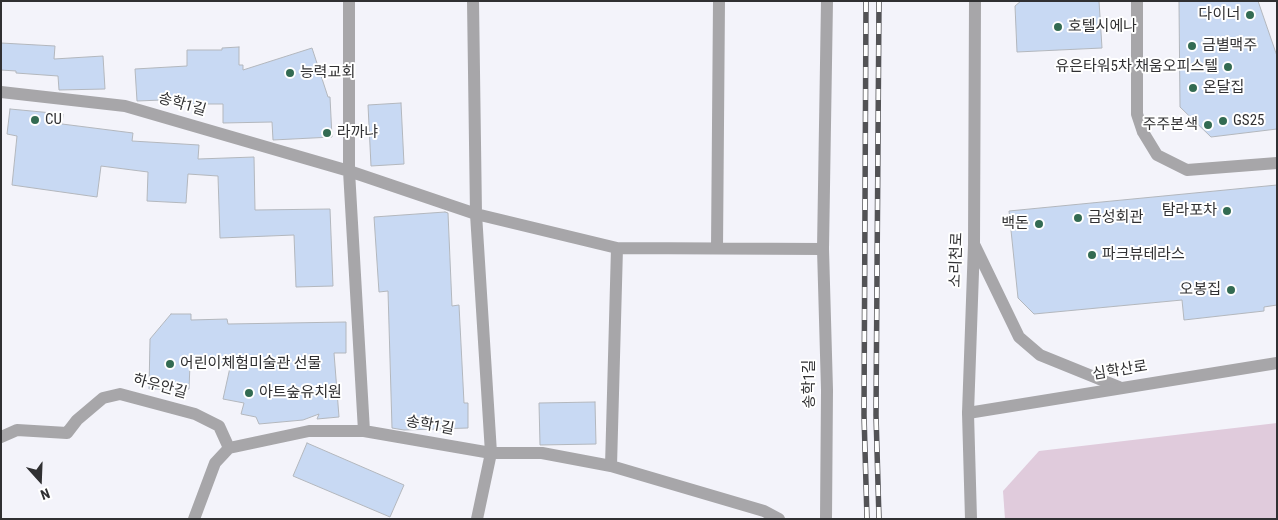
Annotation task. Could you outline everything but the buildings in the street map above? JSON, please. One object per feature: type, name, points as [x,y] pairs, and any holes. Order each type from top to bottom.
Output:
[{"type":"street","points":[[349,1],[349,171],[364,431]]},
{"type":"street","points":[[473,1],[476,214],[491,453],[477,519]]},
{"type":"street","points":[[717,248],[719,1]]},
{"type":"street","name":"송학1길","points":[[826,519],[827,390],[823,249],[827,1]]},
{"type":"street","name":"소리천로","points":[[972,519],[968,413],[974,244],[975,1]]},
{"type":"street","points":[[1137,1],[1138,114],[1144,132],[1157,155],[1188,170],[1277,163]]},
{"type":"street","name":"송학1길","points":[[1,92],[125,106],[349,171],[476,214],[617,248],[823,249]]},
{"type":"street","points":[[974,244],[1019,337],[1040,356],[1119,387]]},
{"type":"street","points":[[611,466],[617,248]]},
{"type":"street","name":"심학산로","points":[[968,413],[1119,387],[1277,363]]},
{"type":"street","name":"하우안길","points":[[1,437],[18,430],[67,433],[77,420],[103,398],[120,394],[195,414],[219,426],[229,448]]},
{"type":"street","name":"송학1길","points":[[229,448],[309,431],[364,431],[491,453],[542,453],[611,466],[764,511],[779,519]]},
{"type":"street","points":[[194,519],[215,463],[229,448]]},
{"type":"shaded area","points":[[1277,423],[1277,519],[1005,519],[1003,491],[1039,451]]},
{"type":"railway","points":[[866,1],[864,415],[867,519]]},
{"type":"railway","points":[[879,1],[876,415],[879,519]]},
{"type":"place","name":"다이너","points":[[1250,15]]},
{"type":"place","name":"호텔시에나","points":[[1058,27]]},
{"type":"place","name":"금별맥주","points":[[1192,46]]},
{"type":"place","name":"유은타워5차 채움오피스텔","points":[[1228,67]]},
{"type":"place","name":"능력교회","points":[[290,73]]},
{"type":"place","name":"온달집","points":[[1193,88]]},
{"type":"place","name":"CU","points":[[35,120]]},
{"type":"place","name":"GS25","points":[[1223,121]]},
{"type":"place","name":"주주본색","points":[[1208,125]]},
{"type":"place","name":"라까냐","points":[[327,133]]},
{"type":"place","name":"탐라포차","points":[[1227,211]]},
{"type":"place","name":"금성회관","points":[[1078,218]]},
{"type":"place","name":"백돈","points":[[1039,224]]},
{"type":"place","name":"파크뷰테라스","points":[[1092,255]]},
{"type":"place","name":"오봉집","points":[[1231,290]]},
{"type":"place","name":"어린이체험미술관 선물","points":[[170,364]]},
{"type":"place","name":"아트숲유치원","points":[[249,393]]}]
